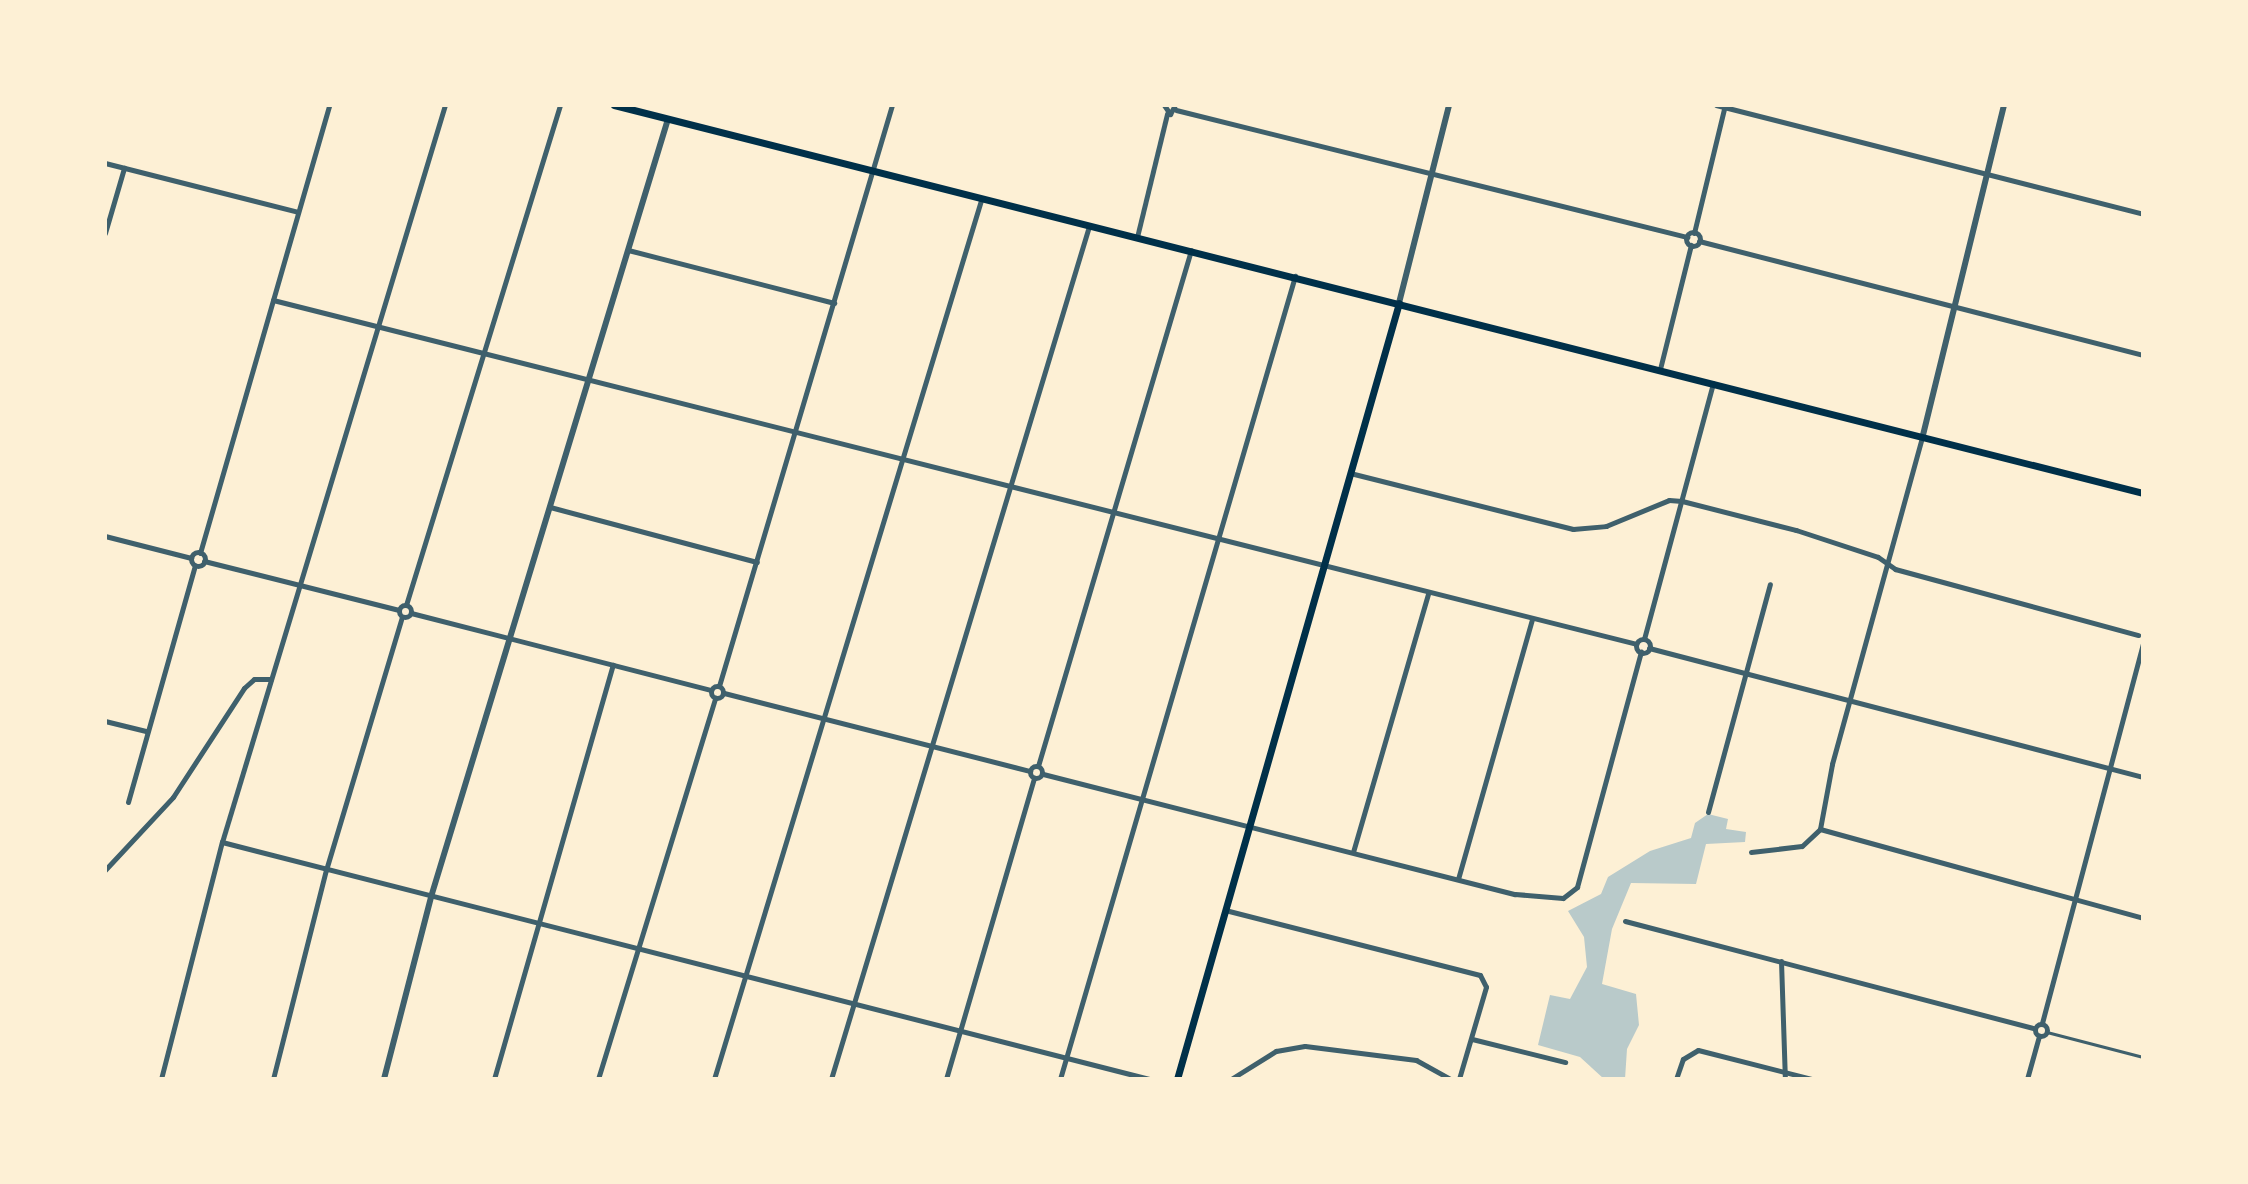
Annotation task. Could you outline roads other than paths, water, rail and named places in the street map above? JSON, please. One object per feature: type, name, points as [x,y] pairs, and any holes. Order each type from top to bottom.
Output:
[{"type":"main road","points":[[614,105],[874,174],[1191,250],[2143,493]]},
{"type":"main road","points":[[1177,1079],[1399,303]]},
{"type":"street","points":[[204,561],[200,553],[329,105]]},
{"type":"street","points":[[161,1079],[222,842],[445,105]]},
{"type":"street","points":[[398,610],[406,605],[560,105]]},
{"type":"street","points":[[402,617],[411,613],[711,690],[719,685],[874,174],[892,105]]},
{"type":"street","points":[[1162,105],[1167,114]]},
{"type":"street","points":[[1399,303],[1449,105]]},
{"type":"street","points":[[1716,105],[2143,214]]},
{"type":"street","points":[[1751,852],[1802,846],[1819,829],[1851,699],[1923,435],[2004,105]]},
{"type":"street","points":[[1699,241],[1694,233],[1725,106]]},
{"type":"street","points":[[1137,237],[1167,114],[1175,107],[1687,237],[1694,233]]},
{"type":"street","points":[[384,1079],[431,897],[667,119]]},
{"type":"street","points":[[105,163],[298,212]]},
{"type":"street","points":[[105,233],[124,168]]},
{"type":"street","points":[[714,1079],[981,200]]},
{"type":"street","points":[[831,1079],[1088,226]]},
{"type":"street","points":[[1660,369],[1691,245],[1687,237]]},
{"type":"street","points":[[1691,245],[1699,241],[1954,304],[2143,355]]},
{"type":"street","points":[[628,250],[834,303]]},
{"type":"street","points":[[1030,771],[1038,766],[1191,250]]},
{"type":"street","points":[[1060,1079],[1294,276]]},
{"type":"street","points":[[273,300],[1218,538],[1428,594],[1636,644],[1644,639],[1713,383]]},
{"type":"street","points":[[1350,473],[1573,529],[1606,526],[1669,500],[1682,501],[1788,527],[1888,564],[2141,633],[2143,644],[2042,1023],[2034,1028]]},
{"type":"street","points":[[550,507],[757,562]]},
{"type":"street","points":[[105,536],[191,558],[200,553]]},
{"type":"street","points":[[128,802],[195,565],[191,558]]},
{"type":"street","points":[[195,565],[204,561],[301,585],[398,610],[402,617],[326,870],[273,1079]]},
{"type":"street","points":[[1708,812],[1770,584]]},
{"type":"street","points":[[1353,852],[1428,594]]},
{"type":"street","points":[[406,605],[411,613]]},
{"type":"street","points":[[1458,879],[1532,620]]},
{"type":"street","points":[[1644,639],[1649,648]]},
{"type":"street","points":[[1034,778],[1042,774],[1534,898],[1570,895],[1577,887],[1641,652],[1636,644]]},
{"type":"street","points":[[1641,652],[1649,648],[2143,777]]},
{"type":"street","points":[[494,1079],[535,923],[613,665]]},
{"type":"street","points":[[105,870],[173,797],[249,682],[271,679]]},
{"type":"street","points":[[719,685],[723,693]]},
{"type":"street","points":[[711,690],[715,698]]},
{"type":"street","points":[[598,1079],[715,698],[723,693],[1030,771],[1034,778],[946,1079]]},
{"type":"street","points":[[105,721],[146,731]]},
{"type":"street","points":[[1038,766],[1042,774]]},
{"type":"street","points":[[1819,829],[2143,918]]},
{"type":"street","points":[[222,842],[1149,1079]]},
{"type":"street","points":[[1225,910],[1483,978],[1486,987],[1459,1079]]},
{"type":"street","points":[[1625,921],[2034,1028],[2039,1036],[2027,1079]]},
{"type":"street","points":[[1781,961],[1785,1076]]},
{"type":"street","points":[[2039,1036],[2047,1032],[2042,1023]]},
{"type":"street","points":[[1472,1039],[1565,1062]]},
{"type":"street","points":[[1231,1079],[1276,1051],[1305,1046],[1416,1059],[1450,1079]]},
{"type":"street","points":[[1676,1079],[1683,1059],[1692,1051],[1785,1076],[1812,1079]]},
{"type":"lane","points":[[2047,1032],[2143,1057]]}]
